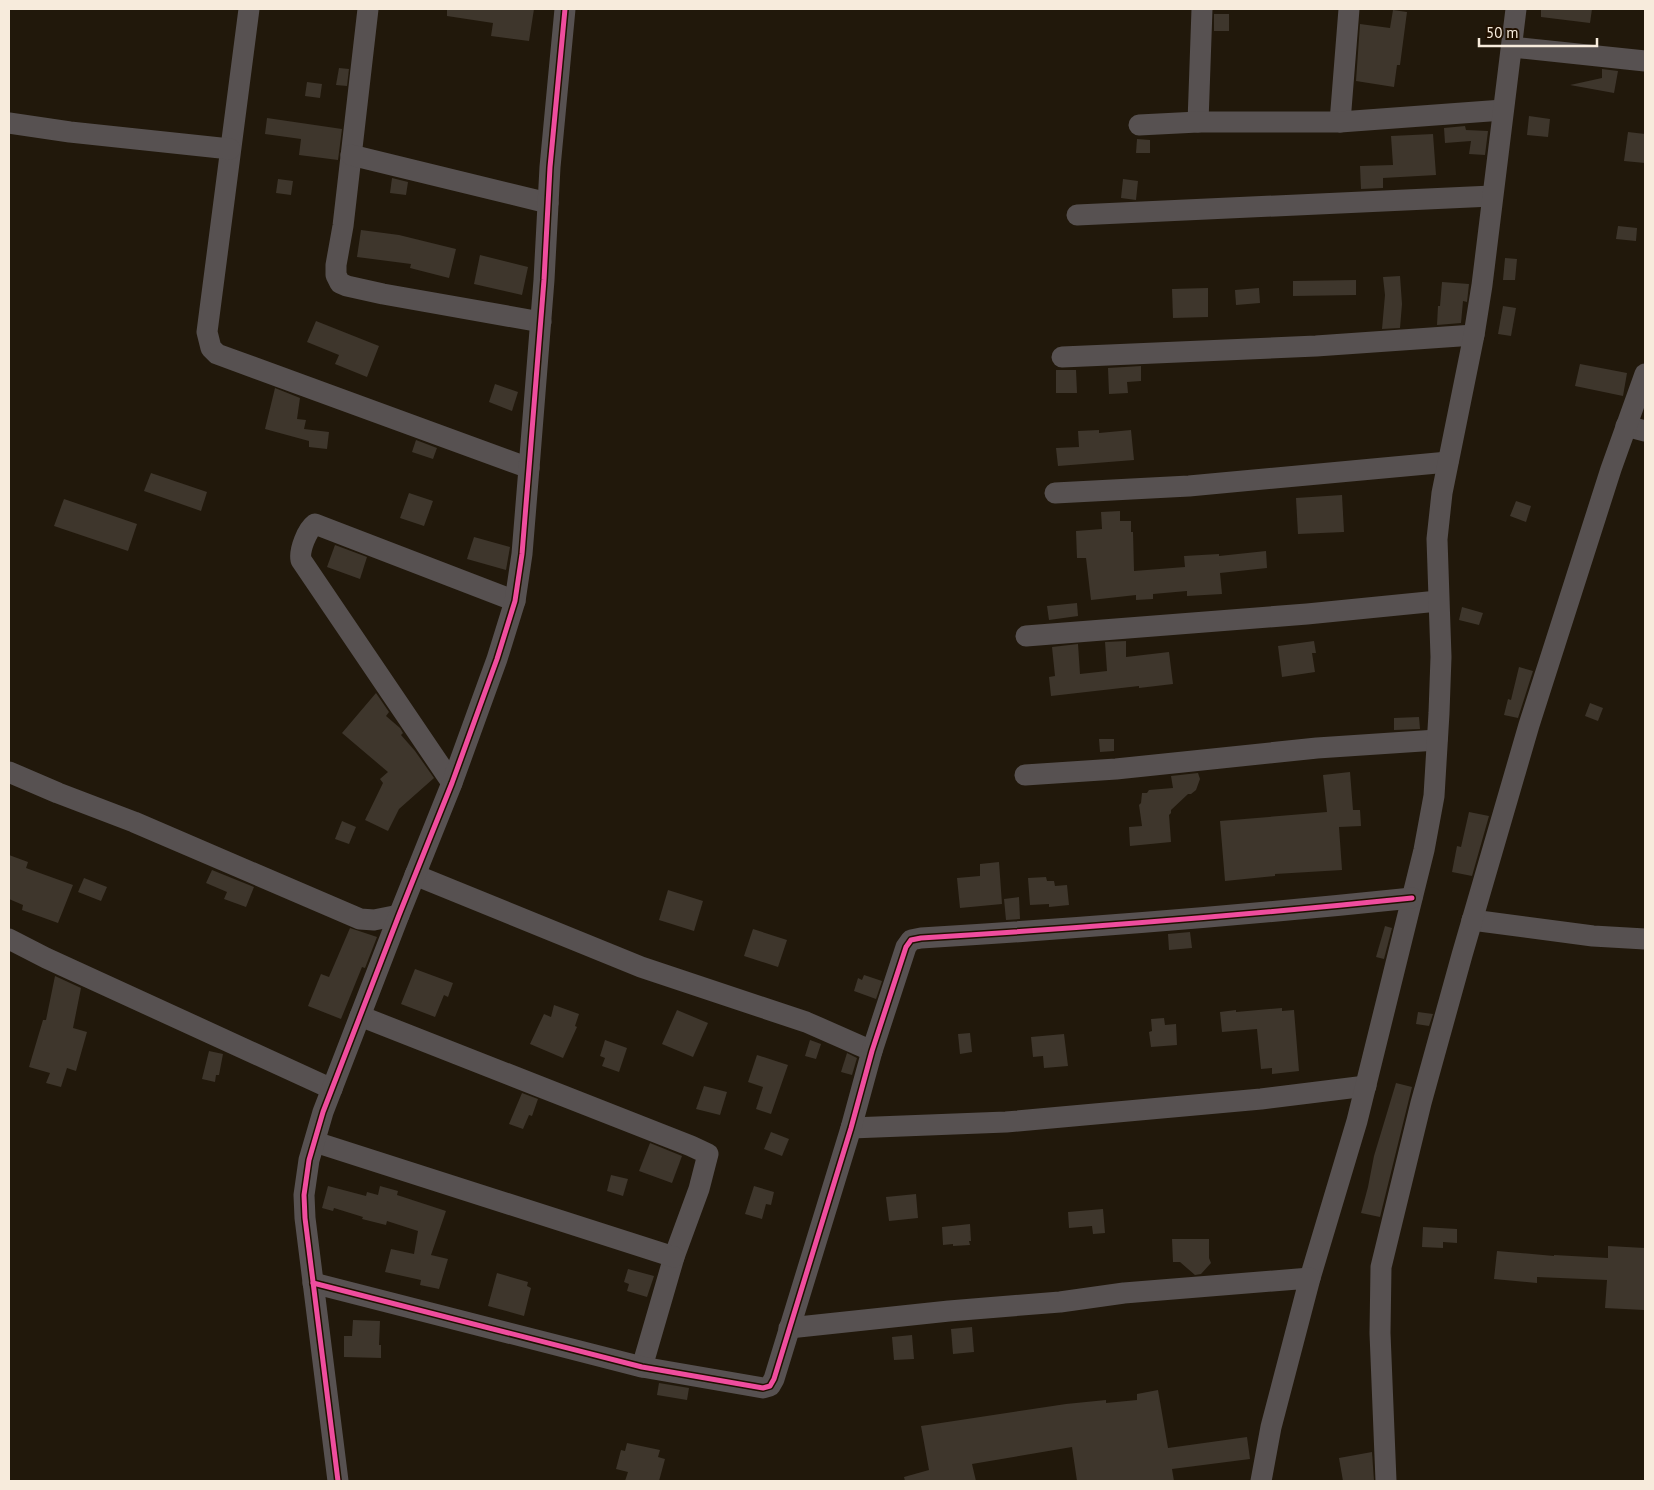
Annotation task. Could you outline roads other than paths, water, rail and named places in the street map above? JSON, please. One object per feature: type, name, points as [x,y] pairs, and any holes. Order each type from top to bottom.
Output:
[{"type":"street","points":[[249,9],[207,332],[211,348],[217,354],[529,468]]},
{"type":"street","points":[[368,9],[343,226],[336,264],[336,275],[340,283],[383,294],[541,322]]},
{"type":"street","points":[[338,1481],[304,1195],[309,1160],[332,1089],[452,783],[497,659],[515,601],[522,554],[541,322],[550,167],[565,9]]},
{"type":"street","points":[[1198,122],[1202,9]]},
{"type":"street","points":[[1340,122],[1349,9]]},
{"type":"street","points":[[1261,1481],[1271,1427],[1310,1278],[1366,1086],[1424,850],[1434,796],[1441,657],[1436,539],[1442,492],[1474,335],[1482,285],[1516,9]]},
{"type":"street","points":[[1512,47],[1645,61]]},
{"type":"street","points":[[1139,125],[1198,122],[1340,122],[1503,110]]},
{"type":"street","points":[[9,123],[70,132],[230,150]]},
{"type":"street","points":[[351,155],[548,203]]},
{"type":"street","points":[[1077,215],[1492,196]]},
{"type":"street","points":[[1062,357],[1316,346],[1474,335]]},
{"type":"street","points":[[1386,1481],[1380,1333],[1380,1266],[1421,1103],[1529,725],[1587,542],[1636,429],[1645,374]]},
{"type":"street","points":[[1055,493],[1189,486],[1448,462]]},
{"type":"street","points":[[452,783],[300,555],[310,528],[315,524],[515,601]]},
{"type":"street","points":[[1026,636],[1307,614],[1438,600]]},
{"type":"street","points":[[1025,775],[1116,769],[1317,748],[1437,740]]},
{"type":"street","points":[[9,772],[134,822],[360,919],[374,920],[399,915]]},
{"type":"street","points":[[415,875],[642,967],[806,1022],[872,1051]]},
{"type":"street","points":[[313,1282],[642,1367],[763,1388],[770,1386],[774,1379],[851,1128],[872,1051],[906,947],[912,940],[1262,914],[1412,898]]},
{"type":"street","points":[[1472,920],[1593,936],[1645,940]]},
{"type":"street","points":[[9,939],[46,958],[332,1089]]},
{"type":"street","points":[[360,1016],[708,1154],[699,1189],[674,1258],[642,1367]]},
{"type":"street","points":[[851,1128],[1006,1122],[1261,1099],[1366,1086]]},
{"type":"street","points":[[315,1142],[674,1258]]},
{"type":"street","points":[[789,1328],[949,1311],[1060,1302],[1124,1293],[1310,1278]]}]
